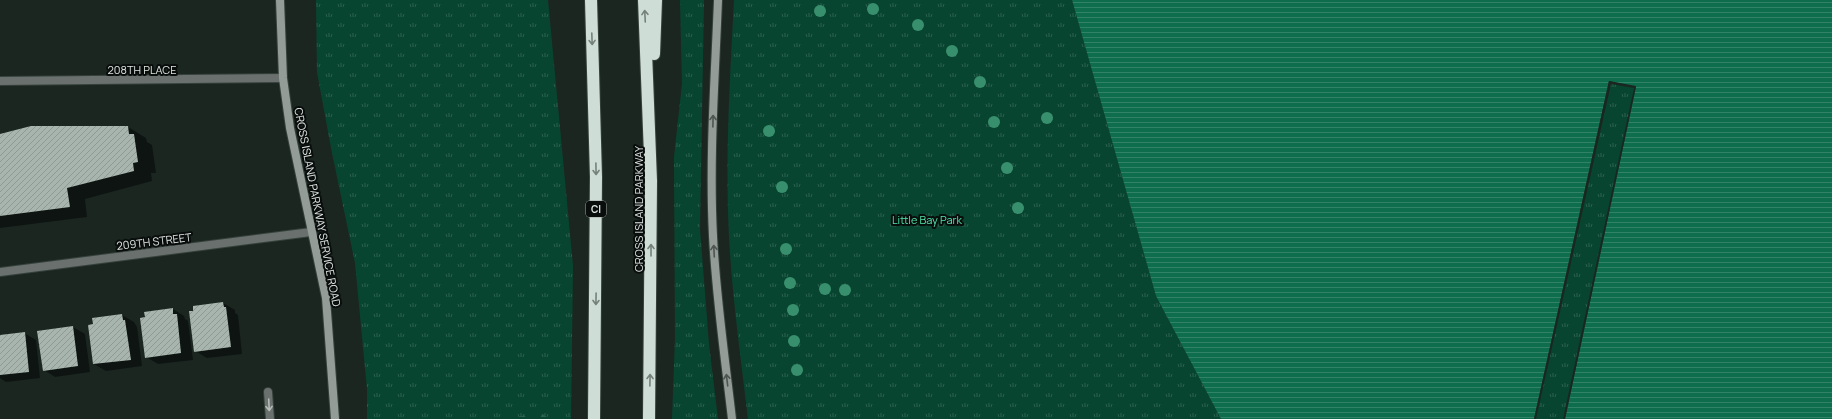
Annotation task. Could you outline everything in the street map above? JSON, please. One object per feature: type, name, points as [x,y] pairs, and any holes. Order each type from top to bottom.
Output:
[{"type":"highway","name":"CI","points":[[591,0],[596,177],[594,419]]},
{"type":"highway","name":"CROSS ISLAND PARKWAY","points":[[644,0],[652,181],[649,419]]},
{"type":"highway","points":[[652,181],[656,0]]},
{"type":"street","name":"CROSS ISLAND PARKWAY SERVICE ROAD","points":[[280,0],[284,78],[290,128],[326,298],[335,419]]},
{"type":"street","points":[[718,0],[713,104],[712,223],[718,300],[732,419]]},
{"type":"street","name":"208TH PLACE","points":[[0,81],[284,78]]},
{"type":"street","name":"209TH STREET","points":[[0,272],[311,232]]},
{"type":"street","points":[[268,392],[270,419]]},
{"type":"green space","points":[[316,0],[548,0],[573,266],[571,419],[367,419],[367,389],[355,263],[317,72]]},
{"type":"green space","points":[[680,0],[704,0],[700,229],[709,344],[718,419],[672,419],[675,338],[674,157],[682,84]]},
{"type":"green space","name":"Little Bay Park","points":[[734,0],[1072,0],[1156,296],[1221,419],[748,419],[732,282],[729,236],[728,118]]},
{"type":"green space","points":[[1609,81],[1636,86],[1565,419],[1534,419]]},
{"type":"green space","points":[[540,412],[549,419],[508,419]]},
{"type":"shaded area","points":[[1072,0],[1832,0],[1832,419],[1565,419],[1636,87],[1609,81],[1534,419],[1221,419],[1156,296]]},
{"type":"pier","points":[[1609,81],[1636,86],[1565,419],[1563,419],[1634,88],[1611,84],[1536,419],[1534,419]]},
{"type":"building","points":[[31,126],[128,126],[129,134],[134,134],[138,162],[133,163],[134,171],[67,188],[70,207],[0,216],[0,134]]},
{"type":"building","points":[[223,302],[224,307],[226,307],[231,347],[194,352],[189,311],[193,311],[193,306]]},
{"type":"building","points":[[173,308],[173,314],[177,314],[181,353],[145,358],[140,318],[145,317],[144,312]]},
{"type":"building","points":[[122,314],[123,320],[125,320],[131,360],[93,364],[88,325],[93,324],[92,318]]},
{"type":"building","points":[[73,326],[78,366],[43,371],[37,331]]},
{"type":"building","points":[[25,332],[29,372],[0,375],[0,335]]}]
